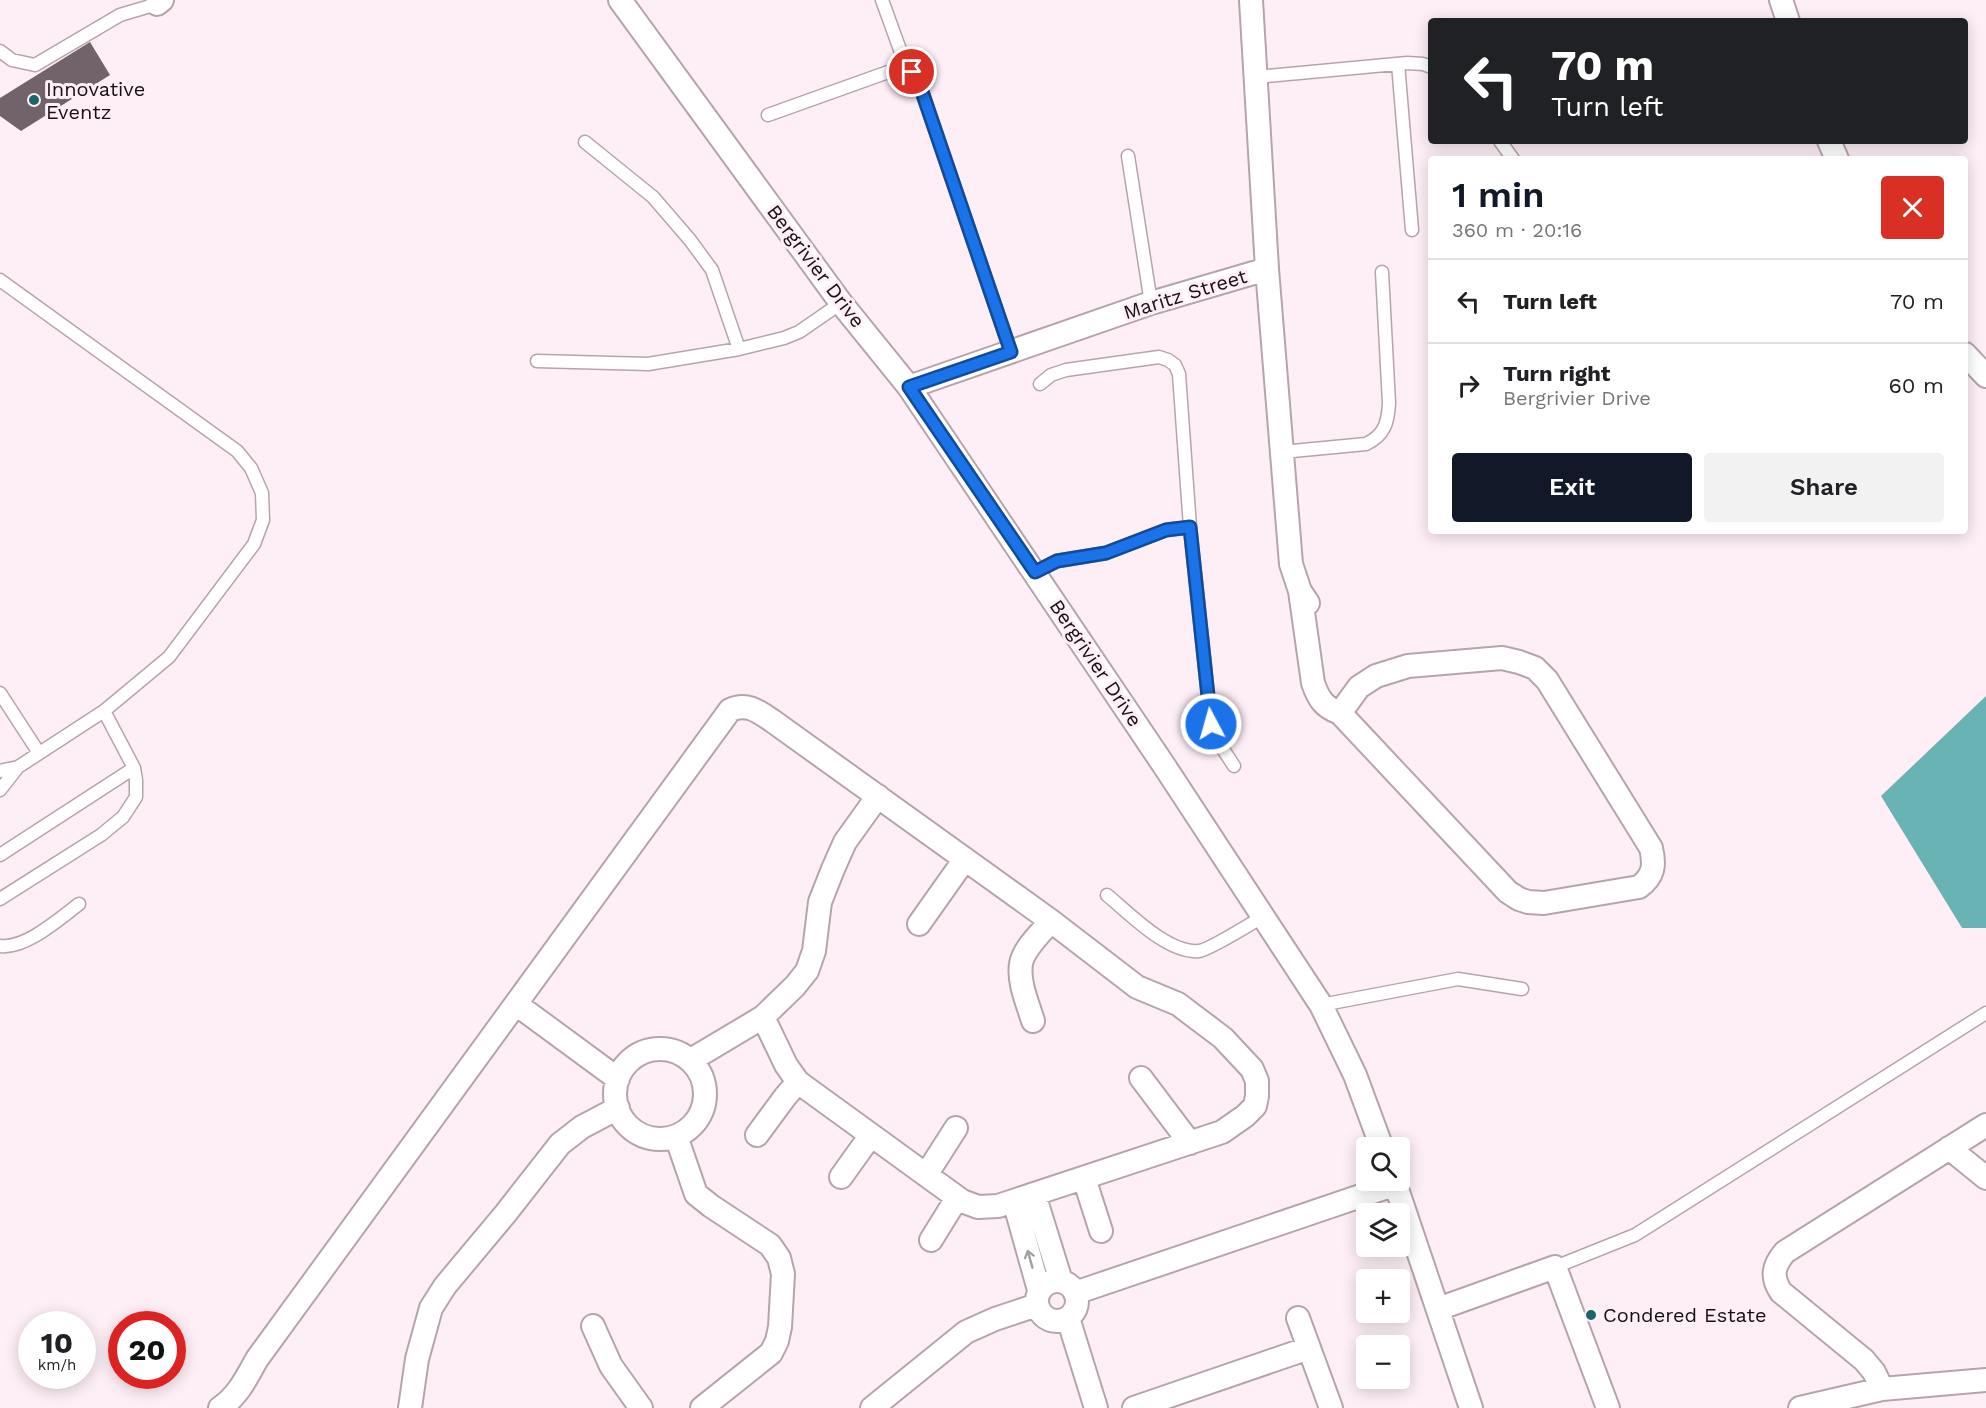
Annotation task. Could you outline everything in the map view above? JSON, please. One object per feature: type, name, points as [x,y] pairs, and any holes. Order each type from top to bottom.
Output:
[{"type":"street","name":"Bergrivier Drive","points":[[620,0],[841,303],[909,387],[1035,572],[1321,1005],[1355,1075],[1378,1137]]},
{"type":"street","points":[[1251,0],[1267,269]]},
{"type":"street","points":[[1781,0],[1787,18]]},
{"type":"street","name":"Maritz Street","points":[[909,387],[1151,303],[1267,269],[1292,564],[1300,591],[1315,613]]},
{"type":"street","points":[[1968,357],[1986,376]]},
{"type":"street","points":[[1300,591],[1313,683],[1323,705],[1340,713],[1508,892],[1528,902],[1544,903],[1639,887],[1652,871],[1651,848],[1546,680],[1534,668],[1502,658],[1408,666],[1376,676],[1359,687],[1340,713]]},
{"type":"street","points":[[220,1408],[236,1395],[257,1359],[730,710],[744,706],[752,708],[774,722],[1051,921],[1137,987],[1187,1011],[1223,1038],[1252,1069],[1257,1081],[1257,1096],[1255,1106],[1245,1116],[1221,1132],[988,1208],[971,1206],[798,1082],[786,1065],[763,1017]]},
{"type":"street","points":[[691,1060],[763,1017],[807,971],[814,951],[820,902],[833,869],[845,842],[878,796]]},
{"type":"street","points":[[919,924],[965,859]]},
{"type":"street","points":[[1033,1021],[1021,978],[1021,964],[1025,954],[1051,921]]},
{"type":"street","points":[[516,1004],[618,1079]]},
{"type":"street","points":[[664,1048],[678,1052],[691,1060],[703,1079],[705,1101],[701,1115],[692,1127],[665,1139],[650,1138],[636,1132],[625,1122],[618,1108],[615,1094],[618,1079],[625,1066],[636,1056],[649,1050],[664,1048]]},
{"type":"street","points":[[1141,1078],[1190,1143]]},
{"type":"street","points":[[756,1135],[798,1082]]},
{"type":"street","points":[[410,1408],[417,1359],[431,1308],[445,1286],[560,1144],[582,1127],[618,1108]]},
{"type":"street","points":[[1882,1389],[1874,1372],[1864,1360],[1781,1292],[1774,1277],[1774,1269],[1785,1252],[1986,1125]]},
{"type":"street","points":[[926,1175],[956,1128]]},
{"type":"street","points":[[841,1177],[871,1135]]},
{"type":"street","points":[[676,1136],[696,1194],[770,1245],[779,1258],[783,1274],[780,1327],[771,1353],[702,1408]]},
{"type":"street","points":[[1949,1148],[1986,1178]]},
{"type":"street","points":[[1084,1178],[1101,1231]]},
{"type":"street","points":[[872,1408],[966,1332],[1038,1298],[1049,1282],[1068,1287],[1367,1191]]},
{"type":"street","points":[[1398,1191],[1471,1408]]},
{"type":"street","points":[[1024,1197],[1076,1307],[1061,1319]]},
{"type":"street","points":[[1024,1197],[1042,1315],[1061,1319]]},
{"type":"street","points":[[931,1240],[957,1198]]},
{"type":"street","points":[[1438,1309],[1554,1267],[1608,1408]]},
{"type":"street","points":[[1298,1318],[1331,1408]]},
{"type":"street","points":[[1061,1319],[1081,1408]]},
{"type":"street","points":[[1061,1319],[1096,1408]]},
{"type":"street","points":[[593,1326],[611,1366],[641,1408]]},
{"type":"street","points":[[1134,1408],[1308,1348]]},
{"type":"street","points":[[1800,1408],[1882,1389],[1986,1380]]},
{"type":"lane","points":[[882,0],[907,69],[917,77],[1011,352]]},
{"type":"lane","points":[[0,51],[12,60],[35,65],[120,15],[160,2]]},
{"type":"lane","points":[[1256,77],[1398,64],[1428,66]]},
{"type":"lane","points":[[1398,64],[1412,230]]},
{"type":"lane","points":[[768,115],[891,71],[907,69]]},
{"type":"lane","points":[[585,142],[653,198],[690,240],[712,270],[739,349]]},
{"type":"lane","points":[[1128,156],[1151,303]]},
{"type":"lane","points":[[1282,452],[1366,444],[1383,432],[1389,420],[1389,403],[1382,272]]},
{"type":"lane","points":[[0,280],[237,451],[251,468],[262,493],[263,520],[254,544],[169,657],[104,711],[18,767],[0,789]]},
{"type":"lane","points":[[537,361],[648,364],[739,349],[799,332],[841,303]]},
{"type":"lane","points":[[1040,384],[1051,375],[1066,370],[1122,361],[1159,357],[1175,365],[1179,374],[1190,527],[1211,724],[1234,766]]},
{"type":"lane","points":[[1035,572],[1057,561],[1106,553],[1166,530],[1190,527]]},
{"type":"lane","points":[[0,693],[39,753]]},
{"type":"lane","points":[[0,899],[101,835],[123,817],[136,798],[134,768],[104,711]]},
{"type":"lane","points":[[0,771],[18,767]]},
{"type":"lane","points":[[0,855],[134,768]]},
{"type":"lane","points":[[1107,894],[1167,943],[1189,951],[1201,951],[1264,916]]},
{"type":"lane","points":[[0,946],[8,947],[23,942],[79,904]]},
{"type":"lane","points":[[1321,1005],[1458,979],[1522,988]]},
{"type":"lane","points":[[1554,1267],[1635,1235],[1986,1013]]},
{"type":"water","points":[[1986,696],[1986,928],[1962,928],[1881,796]]},
{"type":"building","points":[[90,42],[110,75],[21,131],[0,116],[0,98]]},
{"type":"place","name":"Innovative Eventz","points":[[34,100]]},
{"type":"place","name":"Condered Estate","points":[[1591,1315]]},
{"type":"route","points":[[912,72],[917,77],[1011,352],[909,387],[1035,572],[1057,561],[1106,553],[1166,530],[1190,527],[1211,724]]}]
